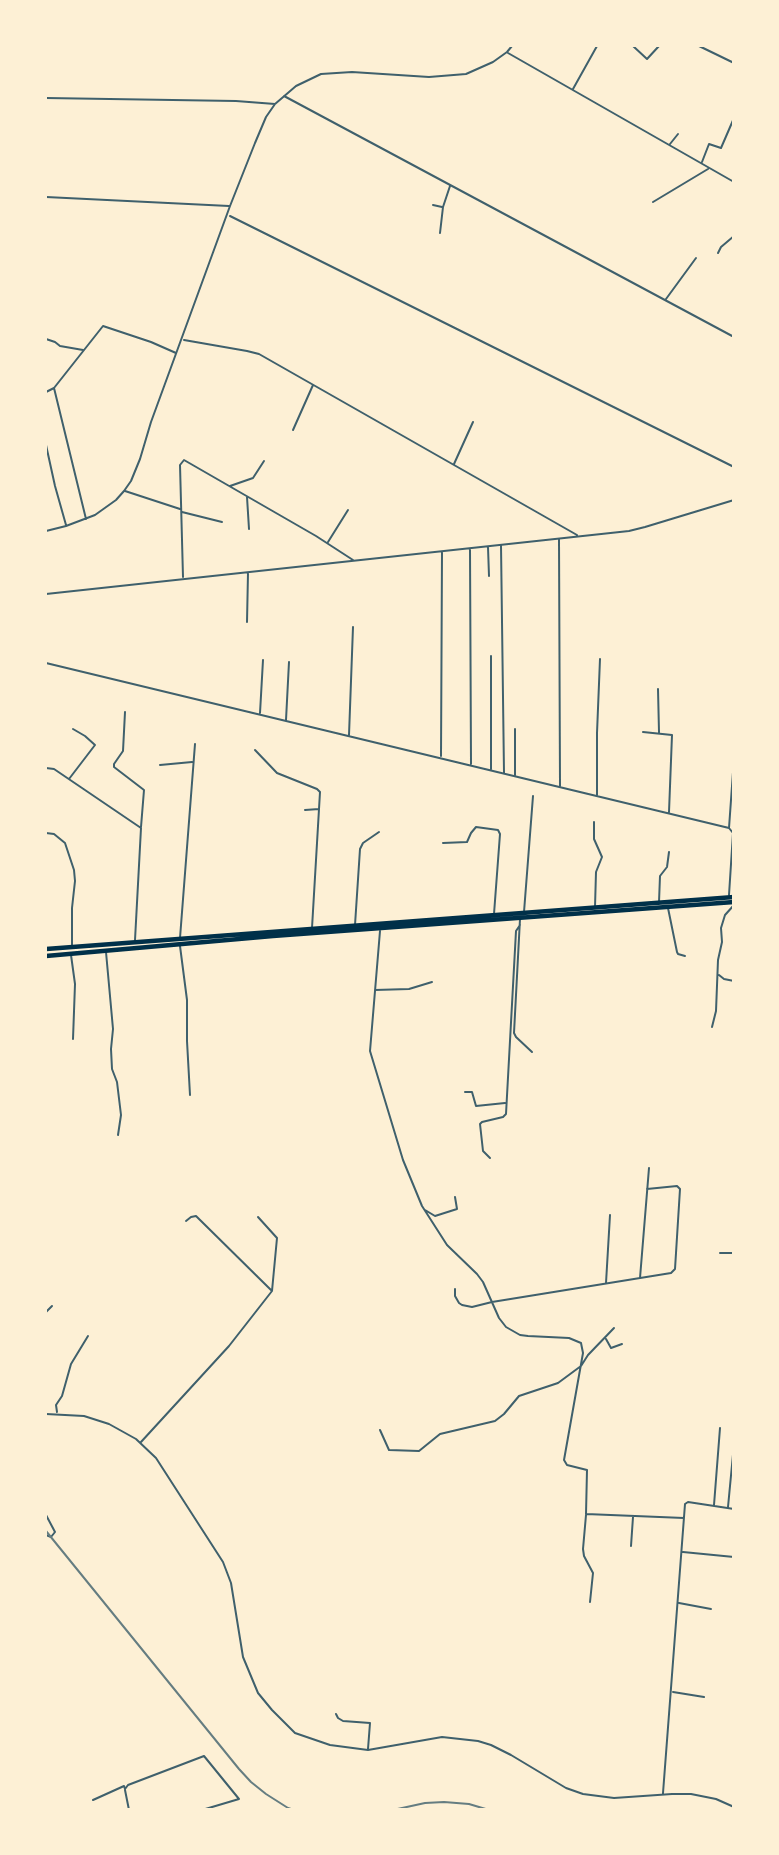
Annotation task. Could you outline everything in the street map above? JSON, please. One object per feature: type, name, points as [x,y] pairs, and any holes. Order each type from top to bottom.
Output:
[{"type":"highway","points":[[46,956],[135,942],[180,942],[380,928],[595,908],[732,900]]},
{"type":"highway","points":[[46,949],[106,951],[312,929],[494,915],[668,907],[732,900]]},
{"type":"street","points":[[46,531],[86,520],[104,509],[124,491],[136,471],[151,422],[230,206],[266,117],[275,104],[296,86],[321,74],[352,72],[429,77],[466,74],[493,62],[512,46]]},
{"type":"street","points":[[573,90],[597,46]]},
{"type":"street","points":[[633,46],[647,59],[659,46]]},
{"type":"street","points":[[699,46],[733,63]]},
{"type":"street","points":[[507,52],[733,182]]},
{"type":"street","points":[[284,96],[733,337]]},
{"type":"street","points":[[46,98],[275,104]]},
{"type":"street","points":[[701,163],[709,144],[721,148],[733,118]]},
{"type":"street","points":[[670,145],[678,134]]},
{"type":"street","points":[[653,202],[709,168]]},
{"type":"street","points":[[440,233],[443,207],[450,185]]},
{"type":"street","points":[[46,197],[230,206]]},
{"type":"street","points":[[433,205],[443,207]]},
{"type":"street","points":[[228,215],[733,467]]},
{"type":"street","points":[[718,253],[733,236]]},
{"type":"street","points":[[665,300],[696,258]]},
{"type":"street","points":[[46,393],[54,388],[103,326],[177,354]]},
{"type":"street","points":[[46,339],[60,346],[83,350]]},
{"type":"street","points":[[183,340],[259,354],[579,536]]},
{"type":"street","points":[[293,430],[313,384]]},
{"type":"street","points":[[54,388],[86,520]]},
{"type":"street","points":[[453,465],[473,422]]},
{"type":"street","points":[[46,445],[66,526]]},
{"type":"street","points":[[183,579],[180,465],[183,460],[328,543],[354,561]]},
{"type":"street","points":[[229,486],[253,478],[264,461]]},
{"type":"street","points":[[124,491],[222,522]]},
{"type":"street","points":[[247,496],[249,529]]},
{"type":"street","points":[[46,594],[636,530],[733,500]]},
{"type":"street","points":[[328,543],[348,510]]},
{"type":"street","points":[[559,538],[560,787]]},
{"type":"street","points":[[501,544],[504,773]]},
{"type":"street","points":[[488,546],[489,576]]},
{"type":"street","points":[[470,548],[471,765]]},
{"type":"street","points":[[441,758],[442,551]]},
{"type":"street","points":[[247,622],[248,572]]},
{"type":"street","points":[[348,736],[353,627]]},
{"type":"street","points":[[491,656],[491,770]]},
{"type":"street","points":[[597,796],[600,659]]},
{"type":"street","points":[[260,715],[263,660]]},
{"type":"street","points":[[286,721],[289,662]]},
{"type":"street","points":[[46,663],[729,828],[733,833],[732,900],[722,925],[716,1011],[712,1027]]},
{"type":"street","points":[[658,689],[659,733]]},
{"type":"street","points":[[125,712],[123,751],[114,767],[144,790],[135,942]]},
{"type":"street","points":[[69,779],[95,745],[73,729]]},
{"type":"street","points":[[515,776],[516,729]]},
{"type":"street","points":[[643,732],[672,735],[669,813]]},
{"type":"street","points":[[190,1095],[187,1000],[180,942],[195,744]]},
{"type":"street","points":[[254,750],[277,773],[319,790],[321,794],[312,929]]},
{"type":"street","points":[[729,828],[733,758]]},
{"type":"street","points":[[160,765],[193,762]]},
{"type":"street","points":[[46,768],[54,769],[141,828]]},
{"type":"street","points":[[532,1052],[514,1033],[520,925],[533,796]]},
{"type":"street","points":[[305,810],[320,809]]},
{"type":"street","points":[[594,822],[594,839],[602,857],[596,872],[595,908]]},
{"type":"street","points":[[443,843],[467,842],[476,827],[498,830],[500,834],[494,915]]},
{"type":"street","points":[[354,926],[360,849],[363,843],[379,832]]},
{"type":"street","points":[[46,833],[54,834],[65,843],[75,870],[71,951],[75,984],[73,1039]]},
{"type":"street","points":[[659,903],[660,874],[667,867],[670,852]]},
{"type":"street","points":[[668,907],[677,952],[685,956]]},
{"type":"street","points":[[490,1158],[483,1151],[480,1123],[504,1116],[516,931],[520,925]]},
{"type":"street","points":[[380,928],[369,1044],[403,1160],[424,1209],[447,1245],[477,1274],[502,1323],[515,1332],[528,1336],[569,1338],[582,1346],[581,1366],[564,1460],[567,1465],[587,1470],[583,1549],[593,1573],[590,1602]]},
{"type":"street","points":[[106,951],[113,1029],[112,1069],[117,1082],[121,1115],[118,1135]]},
{"type":"street","points":[[718,975],[733,981]]},
{"type":"street","points":[[374,990],[409,989],[432,982]]},
{"type":"street","points":[[465,1092],[472,1092],[476,1106],[506,1102]]},
{"type":"street","points":[[640,1279],[649,1167]]},
{"type":"street","points":[[455,1289],[455,1296],[462,1305],[472,1307],[671,1273],[675,1269],[680,1189],[677,1186],[647,1189]]},
{"type":"street","points":[[424,1209],[436,1216],[457,1209],[455,1197]]},
{"type":"street","points":[[606,1284],[610,1215]]},
{"type":"street","points":[[186,1221],[196,1216],[272,1291]]},
{"type":"street","points":[[141,1442],[229,1346],[272,1291],[277,1238],[258,1217]]},
{"type":"street","points":[[720,1253],[733,1253]]},
{"type":"street","points":[[46,1312],[52,1306]]},
{"type":"street","points":[[380,1430],[389,1450],[421,1451],[440,1434],[495,1422],[519,1396],[558,1383],[581,1366],[614,1328]]},
{"type":"street","points":[[57,1413],[56,1405],[62,1396],[71,1364],[88,1336]]},
{"type":"street","points":[[605,1338],[611,1349],[622,1344]]},
{"type":"street","points":[[46,1414],[94,1418],[120,1429],[141,1442],[160,1464],[221,1557],[231,1583],[243,1657],[258,1693],[295,1732],[330,1745],[368,1750],[442,1737],[478,1741],[511,1755],[575,1792],[606,1798],[682,1794],[716,1799],[733,1807]]},
{"type":"street","points":[[714,1506],[720,1429]]},
{"type":"street","points":[[728,1508],[733,1444]]},
{"type":"street","points":[[663,1794],[687,1502],[733,1509]]},
{"type":"street","points":[[586,1514],[684,1518]]},
{"type":"street","points":[[46,1515],[55,1532],[51,1537],[46,1535]]},
{"type":"street","points":[[631,1546],[633,1516]]},
{"type":"street","points":[[682,1551],[733,1557]]},
{"type":"street","points":[[678,1603],[710,1609]]},
{"type":"street","points":[[671,1692],[704,1697]]},
{"type":"street","points":[[337,1714],[343,1721],[370,1723],[368,1750]]},
{"type":"street","points":[[125,1789],[128,1785],[204,1756],[239,1799],[202,1810]]},
{"type":"street","points":[[93,1800],[124,1786],[125,1789]]},
{"type":"street","points":[[125,1789],[129,1810]]},
{"type":"railway","points":[[46,1531],[239,1769],[266,1794],[294,1810]]},
{"type":"railway","points":[[393,1810],[444,1802],[469,1804],[489,1810]]}]
